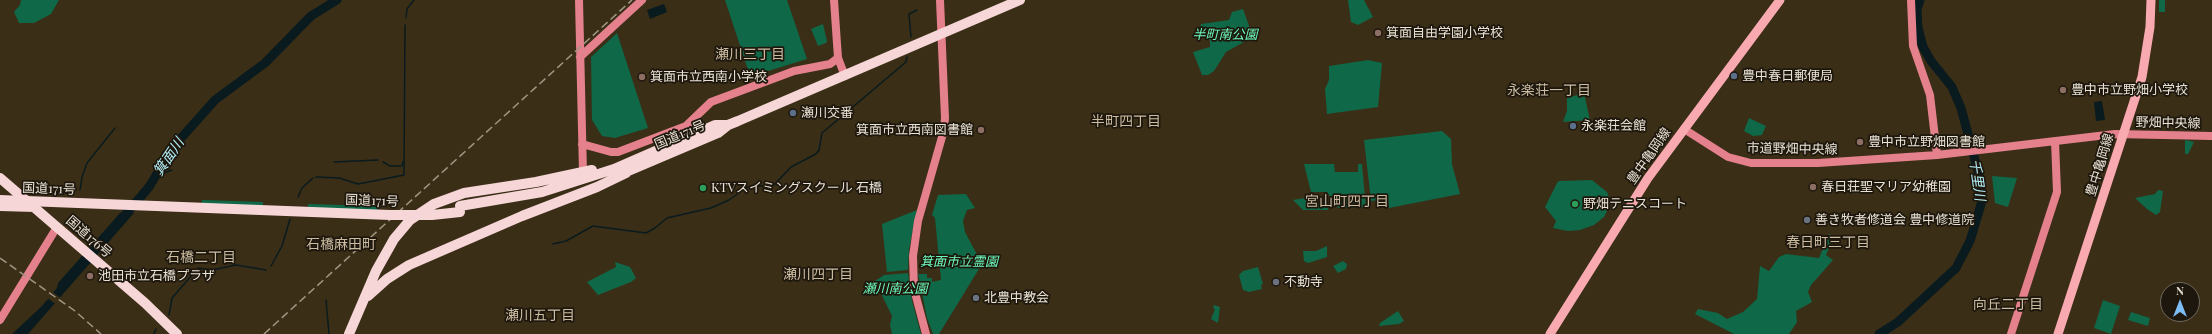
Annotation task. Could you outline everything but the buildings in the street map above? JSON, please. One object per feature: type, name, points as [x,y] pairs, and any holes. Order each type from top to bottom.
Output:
[{"type":"highway","name":"国道171号","points":[[0,195],[391,209],[460,209],[530,201],[564,193],[626,173],[718,133],[728,125],[1020,0]]},
{"type":"highway","name":"国道171号","points":[[0,200],[390,215],[432,215],[542,192],[614,169],[716,125],[728,125]]},
{"type":"highway","points":[[349,334],[376,271],[389,247],[410,220],[434,204],[464,193],[583,173],[637,158]]},
{"type":"highway","points":[[364,300],[387,279],[409,265],[597,187],[626,173]]},
{"type":"highway","name":"国道176号","points":[[0,178],[96,260],[177,334]]},
{"type":"highway","points":[[0,188],[12,188]]},
{"type":"highway","points":[[0,206],[35,207]]},
{"type":"highway","points":[[376,271],[382,279],[387,279]]},
{"type":"main road","name":"豊中亀岡線","points":[[1550,334],[1648,178],[1780,0]]},
{"type":"main road","name":"豊中亀岡線","points":[[2058,334],[2124,134],[2145,61],[2152,0]]},
{"type":"street","points":[[579,0],[583,173]]},
{"type":"street","points":[[580,57],[642,0]]},
{"type":"street","points":[[834,0],[838,58],[845,76]]},
{"type":"street","points":[[926,334],[914,289],[913,256],[918,221],[945,124],[940,0]]},
{"type":"street","points":[[1911,0],[1914,46],[1930,95],[1937,155]]},
{"type":"street","points":[[582,144],[611,152],[618,152],[686,126],[711,102],[717,99],[794,71],[830,64],[838,58]]},
{"type":"street","name":"市道野畑中央線","points":[[1684,129],[1728,157],[1751,163],[1818,164],[1937,155],[2124,134]]},
{"type":"street","name":"野畑中央線","points":[[2124,134],[2212,136]]},
{"type":"street","points":[[2011,334],[2057,192],[2055,141]]},
{"type":"street","points":[[0,320],[58,227]]},
{"type":"green space","points":[[21,0],[59,0],[51,14],[34,23],[19,23],[14,12],[20,5]]},
{"type":"green space","points":[[725,0],[787,0],[807,59],[752,76],[748,70]]},
{"type":"green space","points":[[1348,0],[1364,0],[1373,17],[1358,25],[1351,22]]},
{"type":"green space","points":[[2159,0],[2165,0],[2165,12],[2159,12]]},
{"type":"green space","name":"半町南公園","points":[[1243,9],[1252,34],[1251,38],[1226,52],[1214,71],[1208,75],[1202,75],[1193,52],[1210,47],[1210,41],[1200,29],[1201,24],[1229,20],[1232,12]]},
{"type":"green space","points":[[823,24],[827,41],[826,43],[818,46],[811,29]]},
{"type":"green space","points":[[617,33],[648,128],[615,138],[602,136],[592,120],[591,57]]},
{"type":"green space","points":[[1368,60],[1382,63],[1378,107],[1327,114],[1325,89],[1329,80],[1329,66]]},
{"type":"green space","points":[[1584,93],[1590,120],[1563,122],[1567,111],[1567,98]]},
{"type":"green space","points":[[1749,118],[1766,126],[1762,135],[1753,136],[1744,131]]},
{"type":"green space","points":[[1442,131],[1451,139],[1452,164],[1460,194],[1389,208],[1388,199],[1371,201],[1364,140]]},
{"type":"green space","points":[[2185,140],[2194,142],[2188,154],[2185,154]]},
{"type":"green space","points":[[1304,164],[1334,164],[1335,172],[1358,172],[1358,164],[1362,164],[1366,207],[1338,208],[1327,192],[1311,192]]},
{"type":"green space","points":[[1992,176],[2017,178],[2008,207],[1995,203]]},
{"type":"green space","points":[[1592,180],[1607,192],[1609,197],[1608,209],[1604,217],[1594,225],[1580,230],[1568,231],[1553,228],[1556,221],[1545,207],[1557,183],[1559,181]]},
{"type":"green space","points":[[2158,190],[2163,191],[2160,212],[2156,215],[2135,198],[2155,194]]},
{"type":"green space","name":"箕面市立霊園","points":[[966,194],[975,208],[967,210],[963,221],[965,232],[982,264],[939,334],[933,334],[927,318],[918,274],[927,274],[927,278],[932,278],[932,282],[941,280],[935,218],[932,215],[938,195]]},
{"type":"green space","points":[[1305,198],[1328,208],[1328,210],[1303,210],[1293,200]]},
{"type":"green space","points":[[202,200],[263,202],[263,212],[202,211]]},
{"type":"green space","points":[[308,204],[378,206],[378,216],[308,214]]},
{"type":"green space","points":[[917,210],[909,249],[908,270],[887,272],[882,224]]},
{"type":"green space","points":[[1829,234],[1834,236],[1826,255],[1833,260],[1811,285],[1808,292],[1812,302],[1796,311],[1797,322],[1789,334],[1734,334],[1695,314],[1698,309],[1718,313],[1727,319],[1743,312],[1757,299],[1760,266],[1769,271],[1779,257],[1786,254],[1819,258]]},
{"type":"green space","points":[[1327,246],[1327,257],[1308,263],[1304,261],[1303,251],[1316,251]]},
{"type":"green space","points":[[1343,261],[1347,264],[1346,269],[1338,273],[1333,266]]},
{"type":"green space","points":[[615,262],[630,267],[636,278],[631,282],[598,295],[587,282],[616,267]]},
{"type":"green space","points":[[1258,267],[1263,284],[1261,285],[1262,289],[1249,292],[1243,290],[1239,275],[1243,271]]},
{"type":"green space","name":"瀬川南公園","points":[[908,273],[912,301],[921,334],[892,334],[890,325],[892,316],[875,281],[884,275]]},
{"type":"green space","points":[[2103,300],[2120,306],[2111,334],[2094,328]]},
{"type":"green space","points":[[1214,305],[1220,307],[1218,323],[1211,319],[1215,309],[1213,308]]},
{"type":"green space","points":[[1398,311],[1404,321],[1399,324],[1379,326],[1380,323]]},
{"type":"green space","points":[[2131,312],[2150,318],[2148,326],[2128,320]]},
{"type":"shaded area","points":[[664,4],[667,12],[650,19],[647,10]]},
{"type":"shaded area","points":[[2102,101],[2105,120],[2096,121],[2094,102]]},
{"type":"shaded area","points":[[120,213],[134,213],[28,334],[12,334],[42,306],[57,288],[58,283]]},
{"type":"pier","points":[[51,291],[62,299],[57,305],[46,297]]},
{"type":"waterway","name":"箕面川","points":[[120,221],[149,187],[174,146],[215,100],[265,63],[311,16],[337,0]]},
{"type":"waterway","points":[[406,18],[407,9],[414,0]]},
{"type":"waterway","name":"千里川","points":[[1879,334],[1898,322],[1956,268],[1970,241],[1982,201],[1979,175],[1961,108],[1952,87],[1931,61],[1923,47],[1918,28],[1917,9],[1920,0]]},
{"type":"waterway","points":[[911,37],[909,14],[917,10]]},
{"type":"waterway","points":[[316,177],[339,178],[358,184],[404,175],[405,25]]},
{"type":"waterway","points":[[553,244],[566,241],[593,226],[646,233],[667,218],[711,208],[729,200],[747,187],[774,185],[791,167],[816,154],[819,150],[822,133],[906,62],[907,57]]},
{"type":"waterway","points":[[80,190],[82,177],[87,163],[115,128]]},
{"type":"waterway","points":[[334,162],[378,160]]},
{"type":"waterway","points":[[383,162],[390,166],[402,166],[403,162]]},
{"type":"waterway","points":[[155,176],[172,170]]},
{"type":"waterway","points":[[298,197],[302,188],[313,178]]},
{"type":"waterway","points":[[271,266],[282,246],[290,219]]},
{"type":"waterway","points":[[198,268],[212,270],[236,265],[266,270]]},
{"type":"waterway","points":[[169,315],[172,298],[192,275]]},
{"type":"waterway","points":[[326,300],[329,334]]},
{"type":"waterway","points":[[154,334],[156,329]]},
{"type":"railway","points":[[264,334],[632,0]]},
{"type":"railway","points":[[0,258],[75,311],[101,334]]},
{"type":"place","name":"箕面自由学園小学校","points":[[1378,33]]},
{"type":"place","name":"豊中春日郵便局","points":[[1734,76]]},
{"type":"place","name":"箕面市立西南小学校","points":[[642,77]]},
{"type":"place","name":"豊中市立野畑小学校","points":[[2063,90]]},
{"type":"place","name":"瀬川交番","points":[[793,113]]},
{"type":"place","name":"永楽荘会館","points":[[1573,126]]},
{"type":"place","name":"箕面市立西南図書館","points":[[981,130]]},
{"type":"place","name":"豊中市立野畑図書館","points":[[1860,142]]},
{"type":"place","name":"春日荘聖マリア幼稚園","points":[[1813,187]]},
{"type":"place","name":"KTVスイミングスクール 石橋","points":[[703,188]]},
{"type":"place","name":"野畑テニスコート","points":[[1575,204]]},
{"type":"place","name":"善き牧者修道会 豊中修道院","points":[[1807,220]]},
{"type":"place","name":"池田市立石橋プラザ","points":[[90,276]]},
{"type":"place","name":"不動寺","points":[[1276,282]]},
{"type":"place","name":"北豊中教会","points":[[976,298]]},
{"type":"district","name":"瀬川三丁目","points":[[750,55]]},
{"type":"district","name":"永楽荘一丁目","points":[[1549,91]]},
{"type":"district","name":"半町四丁目","points":[[1126,122]]},
{"type":"district","name":"宮山町四丁目","points":[[1347,202]]},
{"type":"district","name":"春日町三丁目","points":[[1828,243]]},
{"type":"district","name":"石橋麻田町","points":[[341,245]]},
{"type":"district","name":"石橋二丁目","points":[[201,258]]},
{"type":"district","name":"瀬川四丁目","points":[[818,275]]},
{"type":"district","name":"向丘二丁目","points":[[2008,305]]},
{"type":"district","name":"瀬川五丁目","points":[[540,316]]}]
